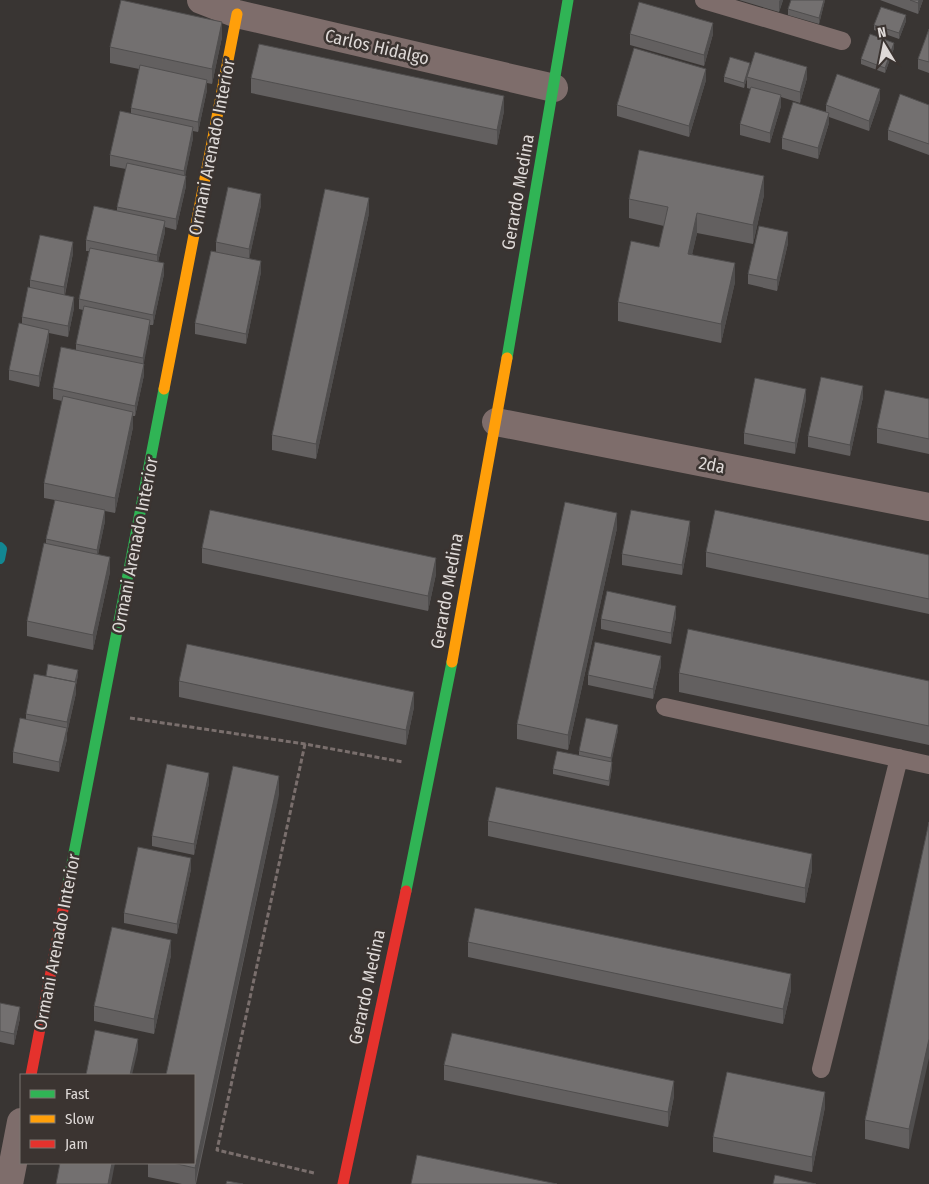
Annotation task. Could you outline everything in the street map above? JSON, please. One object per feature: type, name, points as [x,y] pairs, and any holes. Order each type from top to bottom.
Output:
[{"type":"street","name":"Carlos Hidalgo","points":[[201,0],[237,14],[554,88]]},
{"type":"street","name":"Gerardo Medina","points":[[343,1182],[432,768],[496,422],[568,0]]},
{"type":"street","name":"Ormani Arenado Interior","points":[[30,1074],[237,14]]},
{"type":"street","name":"2da","points":[[496,422],[929,507]]},
{"type":"street","points":[[9,1184],[20,1127]]},
{"type":"lane","points":[[704,0],[842,41]]},
{"type":"lane","points":[[665,707],[929,764]]},
{"type":"lane","points":[[821,1069],[899,758]]},
{"type":"path","points":[[102,713],[305,744],[432,768]]},
{"type":"path","points":[[305,744],[217,1150],[343,1182]]},
{"type":"building","points":[[121,0],[222,22],[212,69],[110,47]]},
{"type":"building","points":[[791,0],[824,0],[819,18],[788,9]]},
{"type":"building","points":[[639,2],[713,23],[704,55],[630,34]]},
{"type":"building","points":[[881,7],[906,15],[899,33],[874,25]]},
{"type":"building","points":[[929,29],[929,62],[918,59]]},
{"type":"building","points":[[870,34],[894,43],[885,68],[861,59]]},
{"type":"building","points":[[259,44],[504,96],[497,130],[251,78]]},
{"type":"building","points":[[634,48],[706,69],[689,126],[617,105]]},
{"type":"building","points":[[755,52],[807,67],[800,92],[747,77]]},
{"type":"building","points":[[730,57],[750,63],[744,83],[724,77]]},
{"type":"building","points":[[140,65],[207,80],[198,122],[131,108]]},
{"type":"building","points":[[837,74],[880,89],[869,121],[826,105]]},
{"type":"building","points":[[751,87],[781,95],[770,133],[740,124]]},
{"type":"building","points":[[900,94],[929,105],[929,144],[888,130]]},
{"type":"building","points":[[793,102],[829,113],[818,148],[782,138]]},
{"type":"building","points":[[120,111],[193,127],[184,171],[110,155]]},
{"type":"building","points":[[639,150],[764,176],[753,225],[697,213],[688,254],[735,263],[721,324],[618,302],[631,241],[659,247],[668,207],[629,199]]},
{"type":"building","points":[[127,163],[186,176],[176,219],[117,207]]},
{"type":"building","points":[[228,187],[261,194],[249,249],[216,242]]},
{"type":"building","points":[[325,189],[369,198],[316,444],[272,435]]},
{"type":"building","points":[[94,206],[165,221],[157,255],[86,240]]},
{"type":"building","points":[[759,226],[788,232],[777,280],[748,274]]},
{"type":"building","points":[[40,235],[73,242],[64,287],[30,280]]},
{"type":"building","points":[[90,248],[164,263],[153,315],[79,299]]},
{"type":"building","points":[[211,251],[261,261],[246,334],[195,323]]},
{"type":"building","points":[[28,287],[74,297],[68,326],[22,317]]},
{"type":"building","points":[[84,306],[150,320],[143,358],[76,344]]},
{"type":"building","points":[[19,323],[49,330],[39,376],[9,370]]},
{"type":"building","points":[[61,347],[144,364],[135,406],[53,388]]},
{"type":"building","points":[[821,377],[863,386],[850,445],[808,436]]},
{"type":"building","points":[[755,378],[806,389],[795,443],[744,433]]},
{"type":"building","points":[[885,390],[929,399],[929,439],[877,428]]},
{"type":"building","points":[[63,396],[133,412],[115,498],[44,483]]},
{"type":"building","points":[[55,500],[105,510],[97,550],[46,539]]},
{"type":"building","points":[[565,502],[617,513],[568,735],[517,724]]},
{"type":"building","points":[[210,510],[436,558],[428,596],[202,548]]},
{"type":"building","points":[[631,510],[690,521],[682,565],[622,554]]},
{"type":"building","points":[[715,510],[929,555],[929,599],[706,552]]},
{"type":"building","points":[[44,543],[110,557],[93,635],[27,621]]},
{"type":"building","points":[[607,591],[676,606],[671,633],[601,619]]},
{"type":"building","points":[[688,629],[929,681],[929,726],[679,673]]},
{"type":"building","points":[[595,642],[661,656],[653,689],[588,675]]},
{"type":"building","points":[[187,644],[414,692],[406,730],[179,681]]},
{"type":"building","points":[[48,664],[78,670],[75,682],[46,676]]},
{"type":"building","points":[[34,674],[76,682],[67,722],[26,714]]},
{"type":"building","points":[[20,718],[67,728],[59,762],[13,752]]},
{"type":"building","points":[[586,718],[618,725],[611,758],[579,751]]},
{"type":"building","points":[[557,751],[612,762],[609,781],[553,769]]},
{"type":"building","points":[[167,764],[209,773],[194,844],[152,836]]},
{"type":"building","points":[[233,766],[279,776],[195,1168],[177,1164],[195,1164],[195,1074],[166,1074]]},
{"type":"building","points":[[496,787],[812,854],[805,888],[488,821]]},
{"type":"building","points":[[929,822],[929,1039],[909,1129],[865,1120]]},
{"type":"building","points":[[138,847],[191,858],[177,924],[124,913]]},
{"type":"building","points":[[475,908],[791,974],[783,1009],[468,942]]},
{"type":"building","points":[[112,927],[171,940],[154,1019],[94,1006]]},
{"type":"building","points":[[0,1003],[20,1007],[14,1034],[0,1031]]},
{"type":"building","points":[[95,1030],[138,1039],[130,1074],[86,1074]]},
{"type":"building","points":[[452,1033],[674,1081],[668,1112],[444,1065]]},
{"type":"building","points":[[727,1072],[825,1092],[812,1157],[713,1137]]},
{"type":"building","points":[[417,1155],[557,1184],[411,1184]]},
{"type":"building","points":[[60,1164],[112,1164],[108,1184],[56,1184]]},
{"type":"building","points":[[775,1175],[816,1184],[773,1184]]},
{"type":"building","points":[[227,1181],[243,1184],[226,1184]]},
{"type":"waterway","points":[[0,547],[2,549],[0,559]]},
{"type":"traffic: fast","points":[[507,358],[568,0]]},
{"type":"traffic: fast","points":[[68,884],[164,389]]},
{"type":"traffic: fast","points":[[406,891],[452,662]]},
{"type":"traffic: slow","points":[[164,389],[237,14]]},
{"type":"traffic: slow","points":[[452,662],[507,358]]},
{"type":"traffic: jam","points":[[31,1074],[68,884]]},
{"type":"traffic: jam","points":[[343,1184],[406,891]]}]
